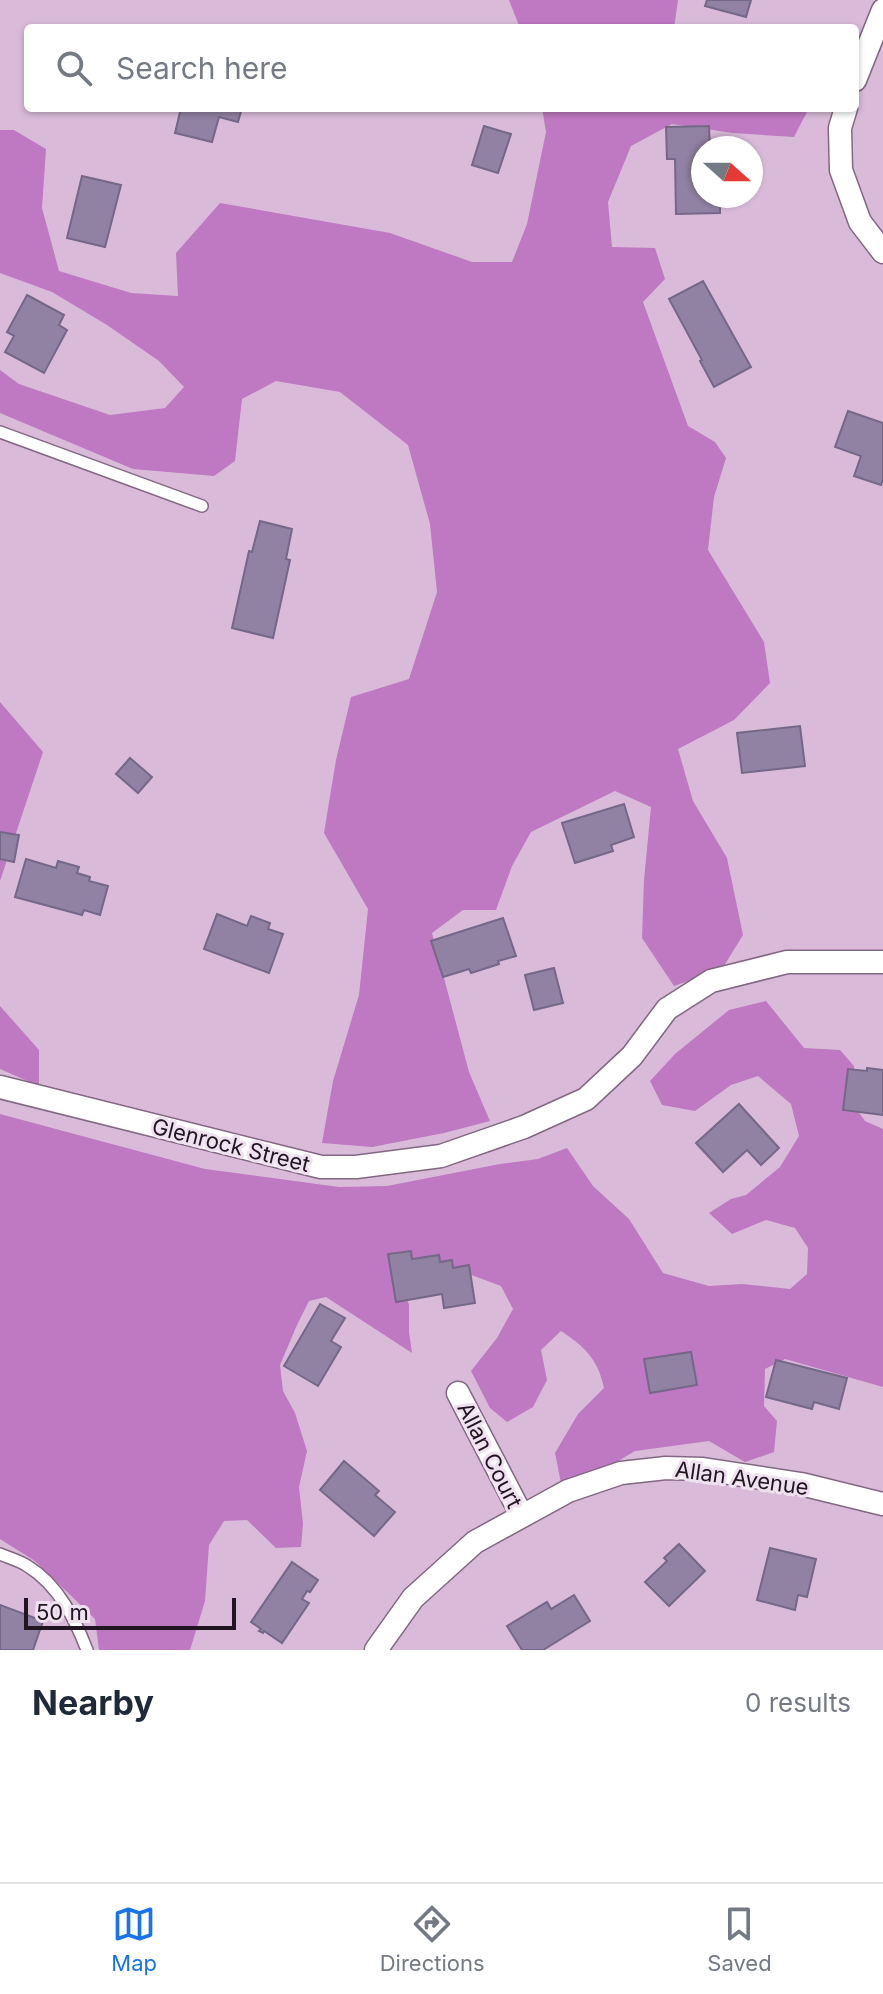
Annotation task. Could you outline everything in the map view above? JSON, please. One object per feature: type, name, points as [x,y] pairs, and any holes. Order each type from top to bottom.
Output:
[{"type":"street","points":[[859,70],[883,10]]},
{"type":"street","points":[[845,112],[840,128],[841,170],[860,222],[883,252]]},
{"type":"street","name":"Glenrock Street","points":[[0,1087],[321,1167],[356,1167],[441,1156],[524,1127],[586,1099],[632,1056],[667,1009],[711,981],[787,962],[883,962]]},
{"type":"street","name":"Allan Court","points":[[458,1393],[522,1516]]},
{"type":"street","name":"Allan Avenue","points":[[376,1650],[413,1598],[475,1542],[568,1491],[621,1473],[666,1468],[703,1469],[801,1484],[883,1504]]},
{"type":"lane","points":[[0,432],[202,506]]},
{"type":"lane","points":[[0,1554],[30,1567],[56,1591],[78,1627],[87,1650]]},
{"type":"shaded area","points":[[509,0],[678,0],[675,24],[518,24]]},
{"type":"shaded area","points":[[543,112],[807,112],[794,137],[733,133],[672,124],[631,146],[608,202],[612,247],[655,248],[665,279],[643,302],[688,426],[715,442],[726,458],[714,497],[708,550],[764,642],[770,683],[734,720],[678,749],[693,801],[727,858],[743,935],[722,969],[674,986],[642,938],[651,807],[615,791],[531,832],[512,866],[496,910],[463,910],[432,933],[469,1072],[490,1121],[372,1147],[322,1143],[333,1081],[359,995],[368,909],[324,833],[336,760],[351,697],[409,679],[437,592],[430,524],[408,445],[340,392],[276,381],[242,399],[235,461],[214,476],[133,469],[0,413],[0,370],[19,384],[110,415],[165,408],[184,387],[159,361],[107,325],[52,292],[0,273],[0,130],[14,130],[46,149],[42,208],[59,271],[131,293],[178,296],[176,253],[220,203],[390,233],[472,262],[512,262],[527,224],[546,132]]},
{"type":"shaded area","points":[[0,702],[43,752],[0,881]]},
{"type":"shaded area","points":[[766,1001],[804,1048],[840,1050],[854,1066],[855,1107],[865,1121],[883,1129],[883,1387],[785,1359],[765,1369],[764,1406],[777,1421],[774,1452],[745,1462],[709,1441],[635,1451],[600,1472],[561,1483],[555,1453],[578,1414],[604,1388],[598,1369],[589,1355],[561,1331],[541,1350],[547,1380],[533,1407],[507,1422],[490,1408],[471,1371],[497,1338],[513,1309],[501,1286],[423,1257],[395,1259],[409,1305],[412,1353],[326,1297],[309,1301],[280,1365],[283,1391],[295,1413],[307,1451],[299,1487],[303,1524],[301,1547],[276,1548],[247,1520],[224,1521],[209,1545],[205,1601],[190,1650],[99,1650],[95,1619],[35,1561],[0,1539],[0,1114],[205,1169],[339,1187],[387,1186],[538,1159],[567,1148],[593,1186],[629,1219],[663,1273],[709,1286],[742,1284],[790,1289],[807,1274],[808,1248],[795,1228],[766,1220],[732,1234],[709,1213],[731,1199],[746,1195],[780,1167],[799,1136],[791,1104],[758,1076],[731,1085],[695,1111],[662,1105],[650,1081],[675,1054],[729,1010]]},
{"type":"shaded area","points":[[0,1006],[39,1050],[39,1086],[0,1069]]},
{"type":"building","points":[[707,0],[751,0],[746,17],[705,6]]},
{"type":"building","points":[[180,112],[241,112],[238,122],[219,117],[212,142],[175,133]]},
{"type":"building","points":[[484,126],[511,134],[498,173],[472,165]]},
{"type":"building","points":[[709,126],[709,136],[691,136],[691,208],[720,208],[720,213],[676,214],[675,159],[667,159],[666,127]]},
{"type":"building","points":[[82,176],[121,185],[105,247],[67,238]]},
{"type":"building","points":[[703,281],[751,367],[714,387],[669,299]]},
{"type":"building","points":[[27,295],[64,315],[59,325],[67,330],[44,373],[5,352],[14,336],[7,332]]},
{"type":"building","points":[[848,411],[883,423],[881,485],[854,476],[861,456],[835,447]]},
{"type":"building","points":[[260,521],[292,529],[286,559],[290,560],[273,638],[232,628],[249,551],[252,552]]},
{"type":"building","points":[[800,726],[805,766],[742,773],[737,733]]},
{"type":"building","points":[[130,758],[152,777],[138,793],[116,774]]},
{"type":"building","points":[[624,804],[634,837],[611,845],[613,851],[575,863],[562,823]]},
{"type":"building","points":[[0,832],[19,835],[14,862],[0,859]]},
{"type":"building","points":[[26,859],[56,868],[58,861],[79,867],[77,873],[90,877],[89,881],[108,886],[100,915],[84,910],[82,915],[15,897]]},
{"type":"building","points":[[217,914],[247,926],[251,916],[270,923],[268,929],[283,934],[269,973],[204,949]]},
{"type":"building","points":[[503,918],[516,956],[471,973],[469,969],[443,977],[431,941]]},
{"type":"building","points":[[554,968],[563,1003],[534,1010],[525,975]]},
{"type":"building","points":[[867,1068],[883,1070],[883,1115],[843,1110],[848,1069],[867,1071]]},
{"type":"building","points":[[739,1104],[779,1148],[761,1165],[747,1150],[723,1172],[696,1143]]},
{"type":"building","points":[[411,1251],[412,1259],[439,1255],[440,1262],[452,1260],[453,1268],[469,1265],[475,1303],[444,1308],[442,1294],[396,1302],[388,1254]]},
{"type":"building","points":[[320,1304],[345,1318],[331,1341],[341,1347],[318,1386],[284,1366]]},
{"type":"building","points":[[691,1352],[697,1385],[650,1393],[644,1359]]},
{"type":"building","points":[[776,1360],[847,1378],[839,1409],[814,1402],[812,1409],[766,1397]]},
{"type":"building","points":[[344,1461],[379,1491],[375,1495],[395,1512],[374,1536],[320,1490]]},
{"type":"building","points":[[679,1544],[705,1571],[669,1606],[645,1582]]},
{"type":"building","points":[[770,1548],[816,1559],[807,1597],[798,1595],[795,1610],[757,1600]]},
{"type":"building","points":[[292,1562],[318,1580],[302,1599],[309,1603],[282,1643],[259,1631],[261,1629],[251,1622]]},
{"type":"building","points":[[574,1595],[590,1621],[543,1650],[522,1650],[507,1626],[547,1602],[551,1609]]},
{"type":"building","points":[[0,1605],[43,1621],[33,1650],[0,1650]]}]
